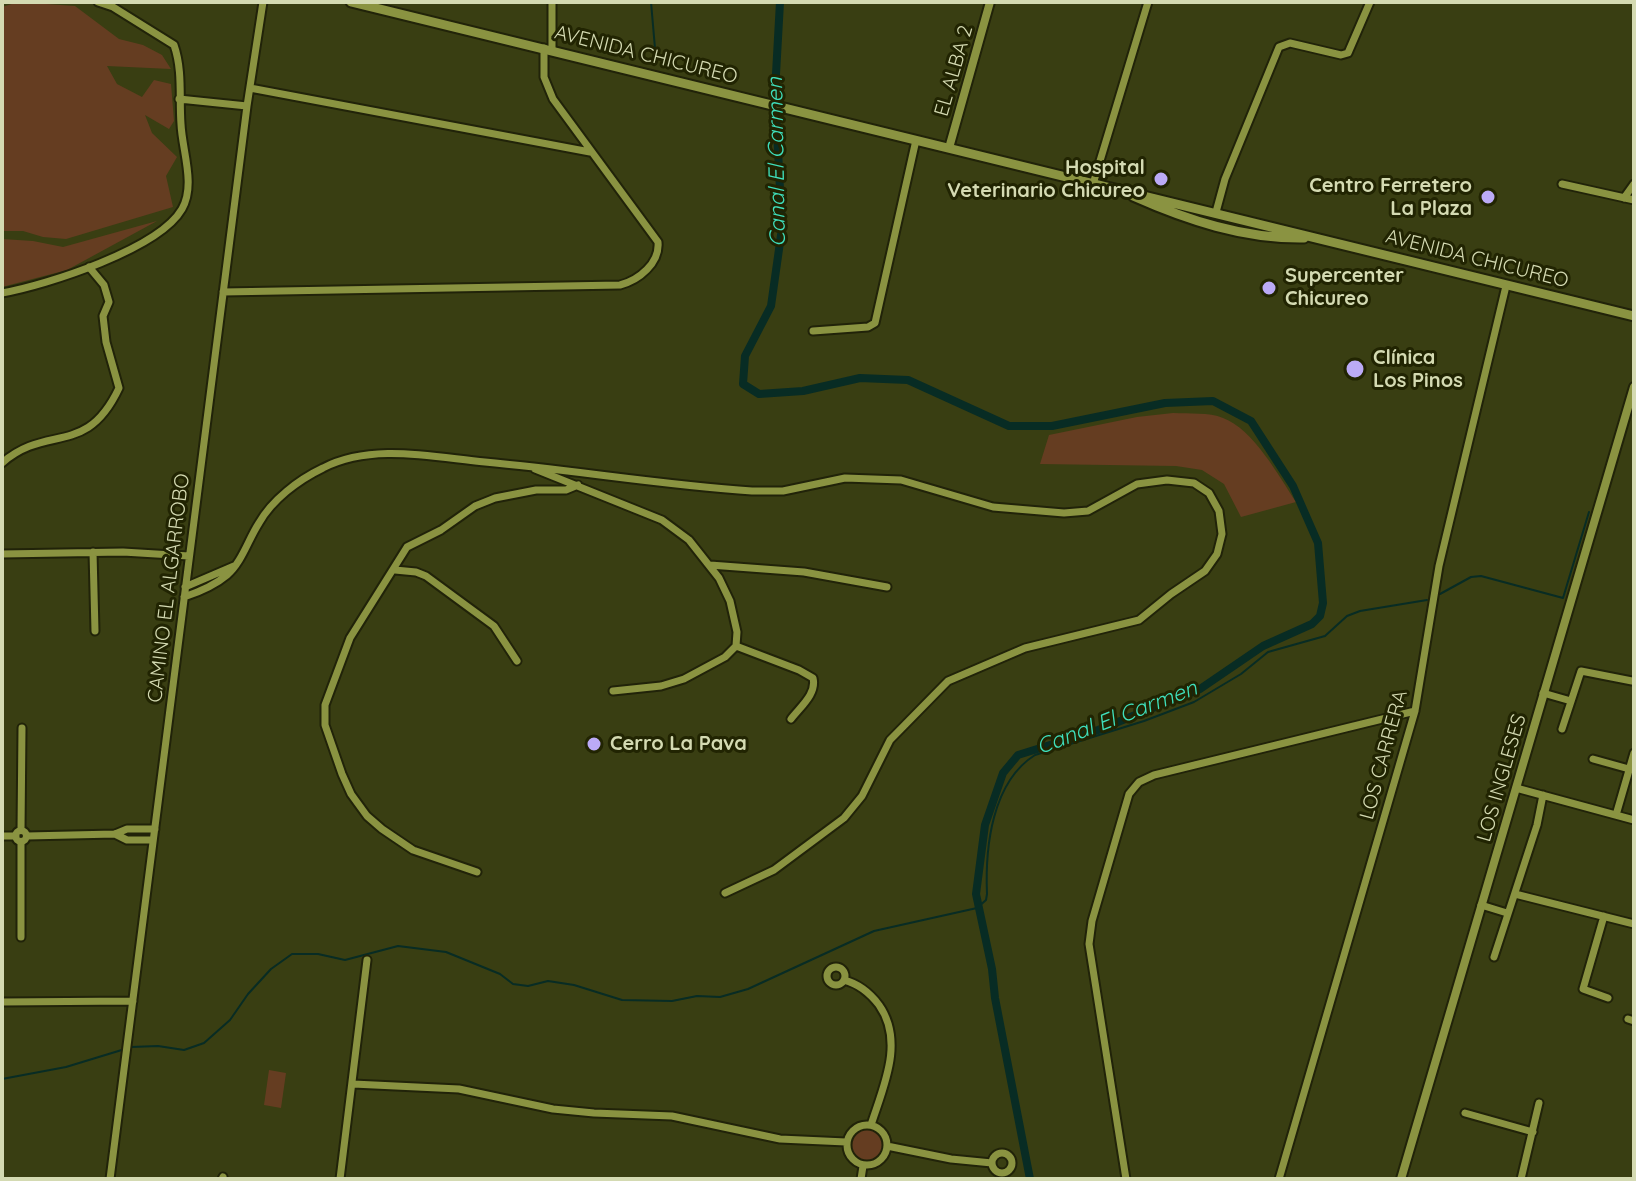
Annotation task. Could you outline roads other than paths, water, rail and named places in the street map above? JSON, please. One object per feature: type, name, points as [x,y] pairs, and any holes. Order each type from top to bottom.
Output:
[{"type":"main road","name":"AVENIDA CHICUREO","points":[[351,2],[1634,316]]},
{"type":"main road","name":"AVENIDA CHICUREO","points":[[1119,190],[1201,223],[1266,236],[1311,238]]},
{"type":"street","points":[[2,293],[89,267],[167,226],[183,208],[188,177],[179,99],[181,74],[174,45],[113,7],[98,2]]},
{"type":"street","name":"CAMINO EL ALGARROBO","points":[[110,1179],[247,106],[263,2]]},
{"type":"street","points":[[223,292],[627,283],[639,277],[652,263],[659,250],[658,242],[549,92],[542,69],[548,49],[552,2]]},
{"type":"street","name":"EL ALBA 2","points":[[949,148],[990,2]]},
{"type":"street","points":[[1093,184],[1148,2]]},
{"type":"street","points":[[1216,212],[1225,179],[1279,47],[1290,43],[1341,55],[1348,53],[1370,2]]},
{"type":"street","points":[[250,88],[590,152]]},
{"type":"street","points":[[179,99],[247,106]]},
{"type":"street","points":[[813,331],[868,327],[875,323],[916,140]]},
{"type":"street","points":[[1562,184],[1634,200]]},
{"type":"street","points":[[1624,198],[1634,184]]},
{"type":"street","points":[[2,463],[14,452],[31,445],[71,436],[94,426],[103,417],[119,388],[106,342],[103,316],[109,302],[104,285],[89,267]]},
{"type":"street","name":"LOS CARRERA","points":[[1279,1179],[1415,711],[1439,566],[1506,286]]},
{"type":"street","name":"LOS INGLESES","points":[[1401,1179],[1634,387]]},
{"type":"street","points":[[184,597],[215,583],[236,565],[261,519],[277,500],[311,474],[342,460],[366,455],[396,454],[526,465],[761,491],[795,489],[845,478],[901,480],[993,507],[1042,513],[1088,511],[1137,484],[1167,480],[1194,483],[1215,501],[1222,523],[1221,542],[1205,571],[1139,620],[1025,648],[948,681],[890,740],[862,796],[844,818],[784,864],[725,893]]},
{"type":"street","points":[[526,465],[662,520],[689,540],[710,565],[730,601],[737,632],[736,646],[725,657],[684,679],[661,686],[613,691]]},
{"type":"street","points":[[477,872],[413,850],[367,816],[346,784],[325,725],[325,705],[345,647],[407,547],[441,530],[475,506],[514,493],[566,490],[578,485]]},
{"type":"street","points":[[93,552],[95,631]]},
{"type":"street","points":[[2,554],[136,552],[189,556]]},
{"type":"street","points":[[185,587],[236,565]]},
{"type":"street","points":[[710,565],[804,572],[887,587]]},
{"type":"street","points":[[395,570],[426,576],[491,623],[517,661]]},
{"type":"street","points":[[736,646],[813,678],[815,685],[812,692],[791,719]]},
{"type":"street","points":[[1562,729],[1581,671],[1632,681]]},
{"type":"street","points":[[1543,693],[1571,701]]},
{"type":"street","points":[[1126,1179],[1089,937],[1132,790],[1154,775],[1415,711]]},
{"type":"street","points":[[21,937],[22,728]]},
{"type":"street","points":[[1616,815],[1634,753]]},
{"type":"street","points":[[1593,759],[1629,769]]},
{"type":"street","points":[[1516,788],[1634,820]]},
{"type":"street","points":[[1494,957],[1543,795]]},
{"type":"street","points":[[2,836],[115,834],[123,829],[155,829]]},
{"type":"street","points":[[115,834],[123,840],[153,840]]},
{"type":"street","points":[[1515,894],[1634,924]]},
{"type":"street","points":[[1481,905],[1507,913]]},
{"type":"street","points":[[1604,916],[1583,989],[1608,998]]},
{"type":"street","points":[[340,1179],[367,960]]},
{"type":"street","points":[[844,980],[860,986],[870,995],[882,1010],[890,1033],[891,1059],[871,1125]]},
{"type":"street","points":[[2,1002],[133,1001]]},
{"type":"street","points":[[353,1084],[459,1089],[553,1109],[672,1116],[780,1139],[846,1142]]},
{"type":"street","points":[[1521,1179],[1539,1103]]},
{"type":"street","points":[[1465,1113],[1533,1132]]},
{"type":"street","points":[[871,1125],[883,1133],[887,1146],[885,1156],[878,1163],[863,1166],[851,1159],[846,1142],[853,1130],[871,1125]]},
{"type":"street","points":[[887,1146],[961,1161],[992,1163]]},
{"type":"street","points":[[861,1179],[863,1166]]},
{"type":"waterway","points":[[651,2],[656,60]]},
{"type":"waterway","name":"Canal El Carmen","points":[[780,2],[775,92],[782,228],[771,306],[745,356],[743,384],[759,394],[803,391],[860,378],[908,380],[1009,426],[1052,426],[1165,403],[1213,401],[1251,421],[1293,486],[1318,543],[1323,603],[1320,616],[1312,624],[1263,646],[1200,689],[1098,730],[1018,755],[1003,773],[985,825],[976,894],[1030,1179]]},
{"type":"waterway","points":[[1440,594],[1471,577],[1481,576],[1563,598],[1589,512]]},
{"type":"waterway","points":[[131,1047],[158,1046],[184,1050],[204,1043],[230,1020],[271,969],[292,954],[318,954],[345,960],[398,946],[446,952],[500,974],[513,984],[528,986],[548,981],[574,985],[622,1000],[672,1001],[697,996],[720,997],[748,989],[874,931],[977,908],[986,900],[990,836],[1000,798],[1021,767],[1035,755],[1194,702],[1241,674],[1268,652],[1325,636],[1347,616],[1427,600]]},
{"type":"waterway","points":[[2,1079],[66,1067],[125,1049]]},
{"type":"place","name":"Hospital Veterinario Chicureo","points":[[1161,179]]},
{"type":"place","name":"Centro Ferretero La Plaza","points":[[1488,197]]},
{"type":"place","name":"Supercenter Chicureo","points":[[1269,288]]},
{"type":"place","name":"Clínica Los Pinos","points":[[1355,369]]},
{"type":"place","name":"Cerro La Pava","points":[[594,744]]}]
